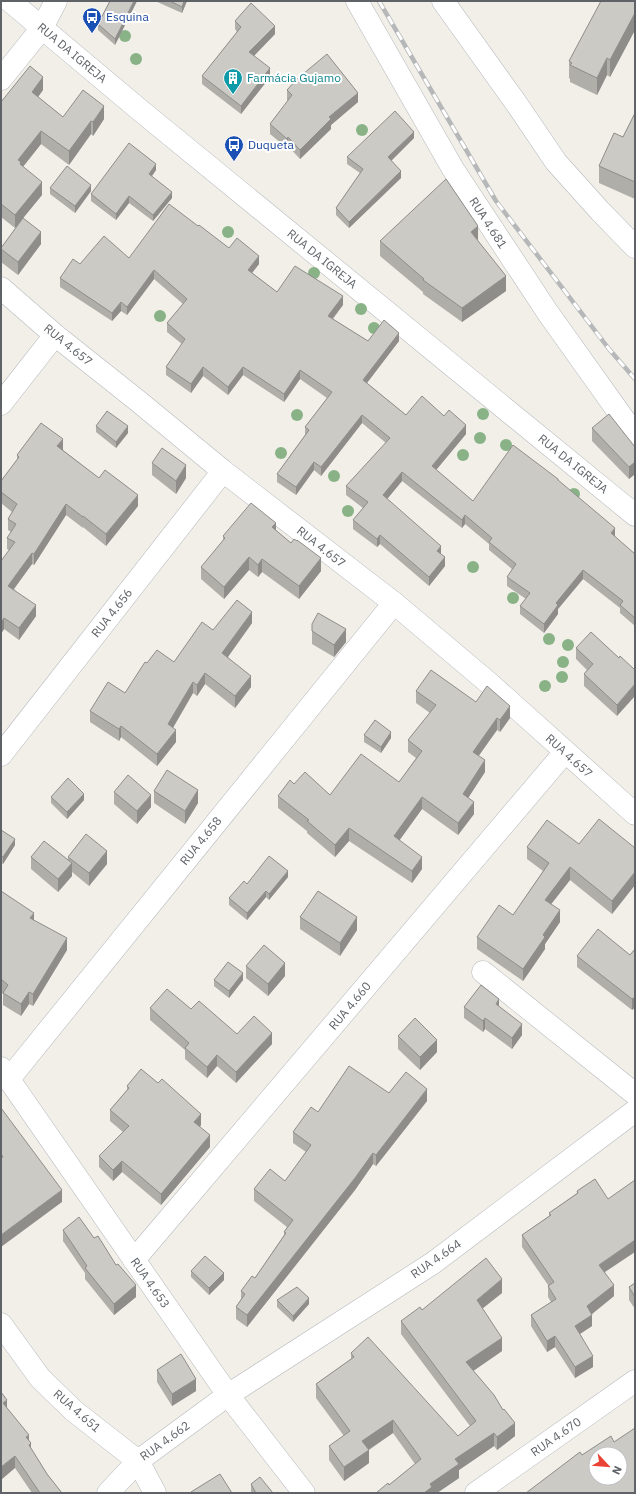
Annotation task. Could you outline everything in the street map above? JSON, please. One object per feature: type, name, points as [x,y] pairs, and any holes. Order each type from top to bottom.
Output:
[{"type":"street","name":"RUA DA IGREJA","points":[[10,1],[147,116],[635,516]]},
{"type":"street","points":[[1,79],[42,28],[56,1]]},
{"type":"street","name":"RUA 4.681","points":[[357,1],[453,170],[548,313],[635,435]]},
{"type":"street","points":[[443,1],[556,162],[600,211],[635,246]]},
{"type":"street","name":"RUA 4.657","points":[[1,288],[55,336],[138,401],[222,471],[394,603],[490,684],[635,814]]},
{"type":"street","points":[[1,404],[55,336]]},
{"type":"street","name":"RUA 4.656","points":[[1,755],[222,471]]},
{"type":"street","name":"RUA 4.658","points":[[5,1074],[394,603]]},
{"type":"street","name":"RUA 4.660","points":[[134,1260],[565,752]]},
{"type":"street","points":[[483,972],[635,1094]]},
{"type":"street","name":"RUA 4.653","points":[[5,1074],[228,1395],[304,1493]]},
{"type":"street","name":"RUA 4.664","points":[[228,1395],[433,1263],[635,1111]]},
{"type":"street","name":"RUA 4.651","points":[[1,1324],[40,1378],[74,1410],[138,1461],[155,1493]]},
{"type":"street","name":"RUA 4.670","points":[[476,1493],[635,1381]]},
{"type":"street","name":"RUA 4.662","points":[[108,1493],[138,1461],[228,1395]]},
{"type":"building","points":[[110,1],[134,1],[115,39],[98,24]]},
{"type":"building","points":[[170,1],[184,1],[182,7]]},
{"type":"building","points":[[601,1],[635,1],[635,13],[610,60],[607,58],[597,78],[570,65],[572,63],[569,61]]},
{"type":"building","points":[[251,3],[275,26],[249,52],[270,68],[241,106],[202,76],[241,27],[235,21]]},
{"type":"building","points":[[327,54],[358,93],[329,117],[331,119],[300,150],[288,137],[287,139],[270,124],[292,95],[287,90],[297,79]]},
{"type":"building","points":[[30,66],[43,77],[32,92],[63,117],[83,90],[104,106],[69,151],[41,131],[18,160],[21,162],[20,164],[42,182],[15,215],[1,204],[1,102]]},
{"type":"building","points":[[395,111],[414,132],[388,157],[401,171],[349,222],[336,208],[363,169],[347,157]]},
{"type":"building","points":[[635,113],[635,182],[599,166],[614,133],[623,137]]},
{"type":"building","points":[[129,143],[156,164],[149,174],[172,192],[153,215],[129,196],[116,214],[91,194]]},
{"type":"building","points":[[67,166],[91,185],[75,206],[50,188]]},
{"type":"building","points":[[446,179],[478,226],[471,232],[506,276],[462,308],[423,280],[424,279],[380,241]]},
{"type":"building","points":[[169,204],[229,248],[237,238],[259,256],[248,270],[277,292],[295,266],[343,296],[328,316],[368,341],[384,320],[399,333],[363,380],[406,415],[422,396],[444,416],[449,410],[466,425],[432,466],[473,501],[513,445],[558,479],[615,528],[611,533],[635,554],[635,618],[620,605],[623,601],[583,570],[556,603],[558,605],[544,624],[520,606],[530,593],[507,577],[516,564],[489,542],[492,538],[465,515],[462,520],[402,472],[383,495],[441,546],[437,551],[445,557],[429,577],[380,535],[377,539],[353,520],[368,502],[346,486],[390,438],[362,415],[321,467],[314,462],[296,487],[277,474],[309,430],[305,427],[332,392],[300,370],[284,394],[243,367],[228,387],[203,367],[191,384],[166,367],[185,339],[167,323],[187,299],[154,270],[127,307],[121,302],[112,313],[60,278],[73,259],[80,264],[104,236],[129,258]]},
{"type":"building","points":[[23,218],[41,232],[18,262],[1,248]]},
{"type":"building","points":[[107,411],[128,426],[116,442],[96,426]]},
{"type":"building","points":[[609,414],[635,447],[635,462],[629,467],[592,428]]},
{"type":"building","points":[[41,423],[63,439],[57,446],[99,478],[105,470],[138,495],[106,534],[66,504],[34,554],[32,553],[8,586],[36,605],[19,628],[4,618],[1,623],[1,561],[15,542],[7,538],[16,524],[8,519],[17,504],[1,492],[1,481],[19,457],[17,455]]},
{"type":"building","points":[[162,448],[186,465],[176,481],[152,463]]},
{"type":"building","points":[[251,503],[276,523],[272,527],[291,543],[294,539],[297,540],[321,558],[299,586],[262,559],[258,565],[249,557],[224,587],[201,567],[225,538],[223,536]]},
{"type":"building","points":[[237,600],[252,612],[222,653],[251,676],[235,696],[205,673],[197,685],[193,682],[168,724],[176,730],[157,754],[121,726],[119,729],[90,711],[108,682],[125,693],[145,662],[147,663],[157,650],[174,662],[202,622],[213,630]]},
{"type":"building","points":[[318,613],[346,629],[334,645],[312,631],[312,624]]},
{"type":"building","points":[[591,632],[619,658],[620,656],[635,670],[635,684],[617,705],[584,674],[593,664],[576,648]]},
{"type":"building","points":[[431,670],[476,702],[487,686],[510,706],[500,720],[497,718],[473,752],[485,760],[463,794],[474,802],[458,823],[422,797],[394,836],[422,857],[412,871],[349,828],[335,845],[307,821],[309,820],[278,796],[290,780],[294,784],[305,772],[330,795],[361,754],[399,782],[422,751],[408,740],[436,705],[416,691]]},
{"type":"building","points":[[375,720],[391,732],[381,747],[364,735]]},
{"type":"building","points":[[167,770],[198,790],[185,811],[154,791]]},
{"type":"building","points":[[128,775],[151,795],[137,811],[114,792]]},
{"type":"building","points":[[68,778],[84,794],[67,812],[51,797]]},
{"type":"building","points":[[599,819],[635,848],[635,872],[612,901],[570,867],[545,900],[560,910],[543,935],[545,937],[523,969],[477,937],[499,905],[513,915],[549,863],[527,847],[547,820],[579,844]]},
{"type":"building","points":[[1,830],[15,839],[3,857],[1,856]]},
{"type":"building","points":[[86,834],[107,851],[89,873],[68,857]]},
{"type":"building","points":[[44,841],[72,863],[58,879],[31,857]]},
{"type":"building","points":[[269,856],[288,871],[269,894],[266,891],[247,913],[229,898],[244,881],[247,884]]},
{"type":"building","points":[[1,891],[34,913],[30,918],[67,938],[33,994],[29,992],[21,1004],[3,993],[8,985],[1,979]]},
{"type":"building","points":[[318,891],[357,917],[340,943],[300,917]]},
{"type":"building","points":[[598,929],[630,955],[635,949],[635,997],[632,999],[577,956]]},
{"type":"building","points":[[264,945],[285,963],[268,984],[246,966]]},
{"type":"building","points":[[228,962],[243,973],[229,991],[214,980]]},
{"type":"building","points":[[481,985],[499,999],[496,1004],[522,1024],[512,1038],[485,1018],[483,1021],[464,1007]]},
{"type":"building","points":[[167,989],[191,1009],[199,1001],[237,1034],[254,1016],[272,1033],[236,1072],[217,1055],[207,1067],[185,1048],[189,1043],[150,1008]]},
{"type":"building","points":[[415,1018],[437,1040],[420,1057],[398,1036]]},
{"type":"building","points":[[349,1066],[389,1093],[406,1072],[427,1089],[376,1155],[373,1153],[247,1315],[236,1307],[245,1294],[241,1291],[252,1276],[255,1278],[286,1233],[284,1232],[293,1220],[254,1189],[270,1169],[285,1181],[311,1145],[293,1132],[311,1107],[318,1112]]},
{"type":"building","points":[[141,1069],[158,1083],[162,1079],[201,1114],[194,1122],[210,1135],[161,1194],[122,1161],[113,1170],[99,1156],[129,1126],[110,1110],[129,1088],[127,1086]]},
{"type":"building","points":[[1,1108],[62,1190],[1,1235],[1,1158],[3,1157],[1,1154]]},
{"type":"building","points":[[595,1179],[608,1199],[635,1180],[635,1240],[599,1265],[614,1285],[587,1306],[592,1315],[575,1326],[593,1356],[575,1367],[555,1336],[547,1341],[531,1315],[556,1299],[548,1286],[554,1282],[522,1235],[551,1215],[549,1213]]},
{"type":"building","points":[[79,1217],[94,1238],[98,1236],[116,1265],[118,1264],[136,1285],[114,1304],[85,1268],[87,1266],[63,1230]]},
{"type":"building","points":[[205,1256],[224,1273],[209,1288],[191,1271]]},
{"type":"building","points":[[486,1258],[502,1279],[477,1300],[502,1338],[466,1362],[494,1395],[503,1410],[504,1409],[515,1423],[497,1437],[494,1433],[455,1459],[459,1464],[430,1484],[432,1487],[424,1493],[376,1493],[388,1483],[389,1485],[421,1459],[393,1420],[362,1441],[369,1450],[344,1467],[329,1446],[350,1431],[316,1384],[354,1357],[351,1353],[368,1337],[458,1436],[476,1421],[401,1321],[420,1307],[422,1310]]},
{"type":"building","points":[[635,1283],[635,1297],[629,1287]]},
{"type":"building","points":[[297,1287],[309,1298],[293,1316],[277,1300]]},
{"type":"building","points":[[181,1354],[196,1379],[172,1394],[157,1370]]},
{"type":"building","points":[[1,1392],[7,1400],[3,1403],[29,1435],[26,1437],[31,1443],[29,1445],[47,1474],[62,1493],[40,1493],[15,1456],[1,1467]]},
{"type":"building","points":[[635,1428],[635,1493],[526,1493],[580,1452],[582,1455],[588,1451],[588,1486],[628,1486],[628,1446],[596,1446],[611,1436],[614,1442]]},
{"type":"building","points":[[220,1474],[232,1493],[191,1492]]},
{"type":"building","points":[[260,1477],[273,1493],[256,1493],[251,1484]]},
{"type":"railway","points":[[379,1],[496,201],[609,349],[635,379]]},
{"type":"place","name":"Esquina","points":[[92,34]]},
{"type":"place","name":"Farmácia Gujamo","points":[[233,95]]},
{"type":"place","name":"Duqueta","points":[[234,162]]}]
